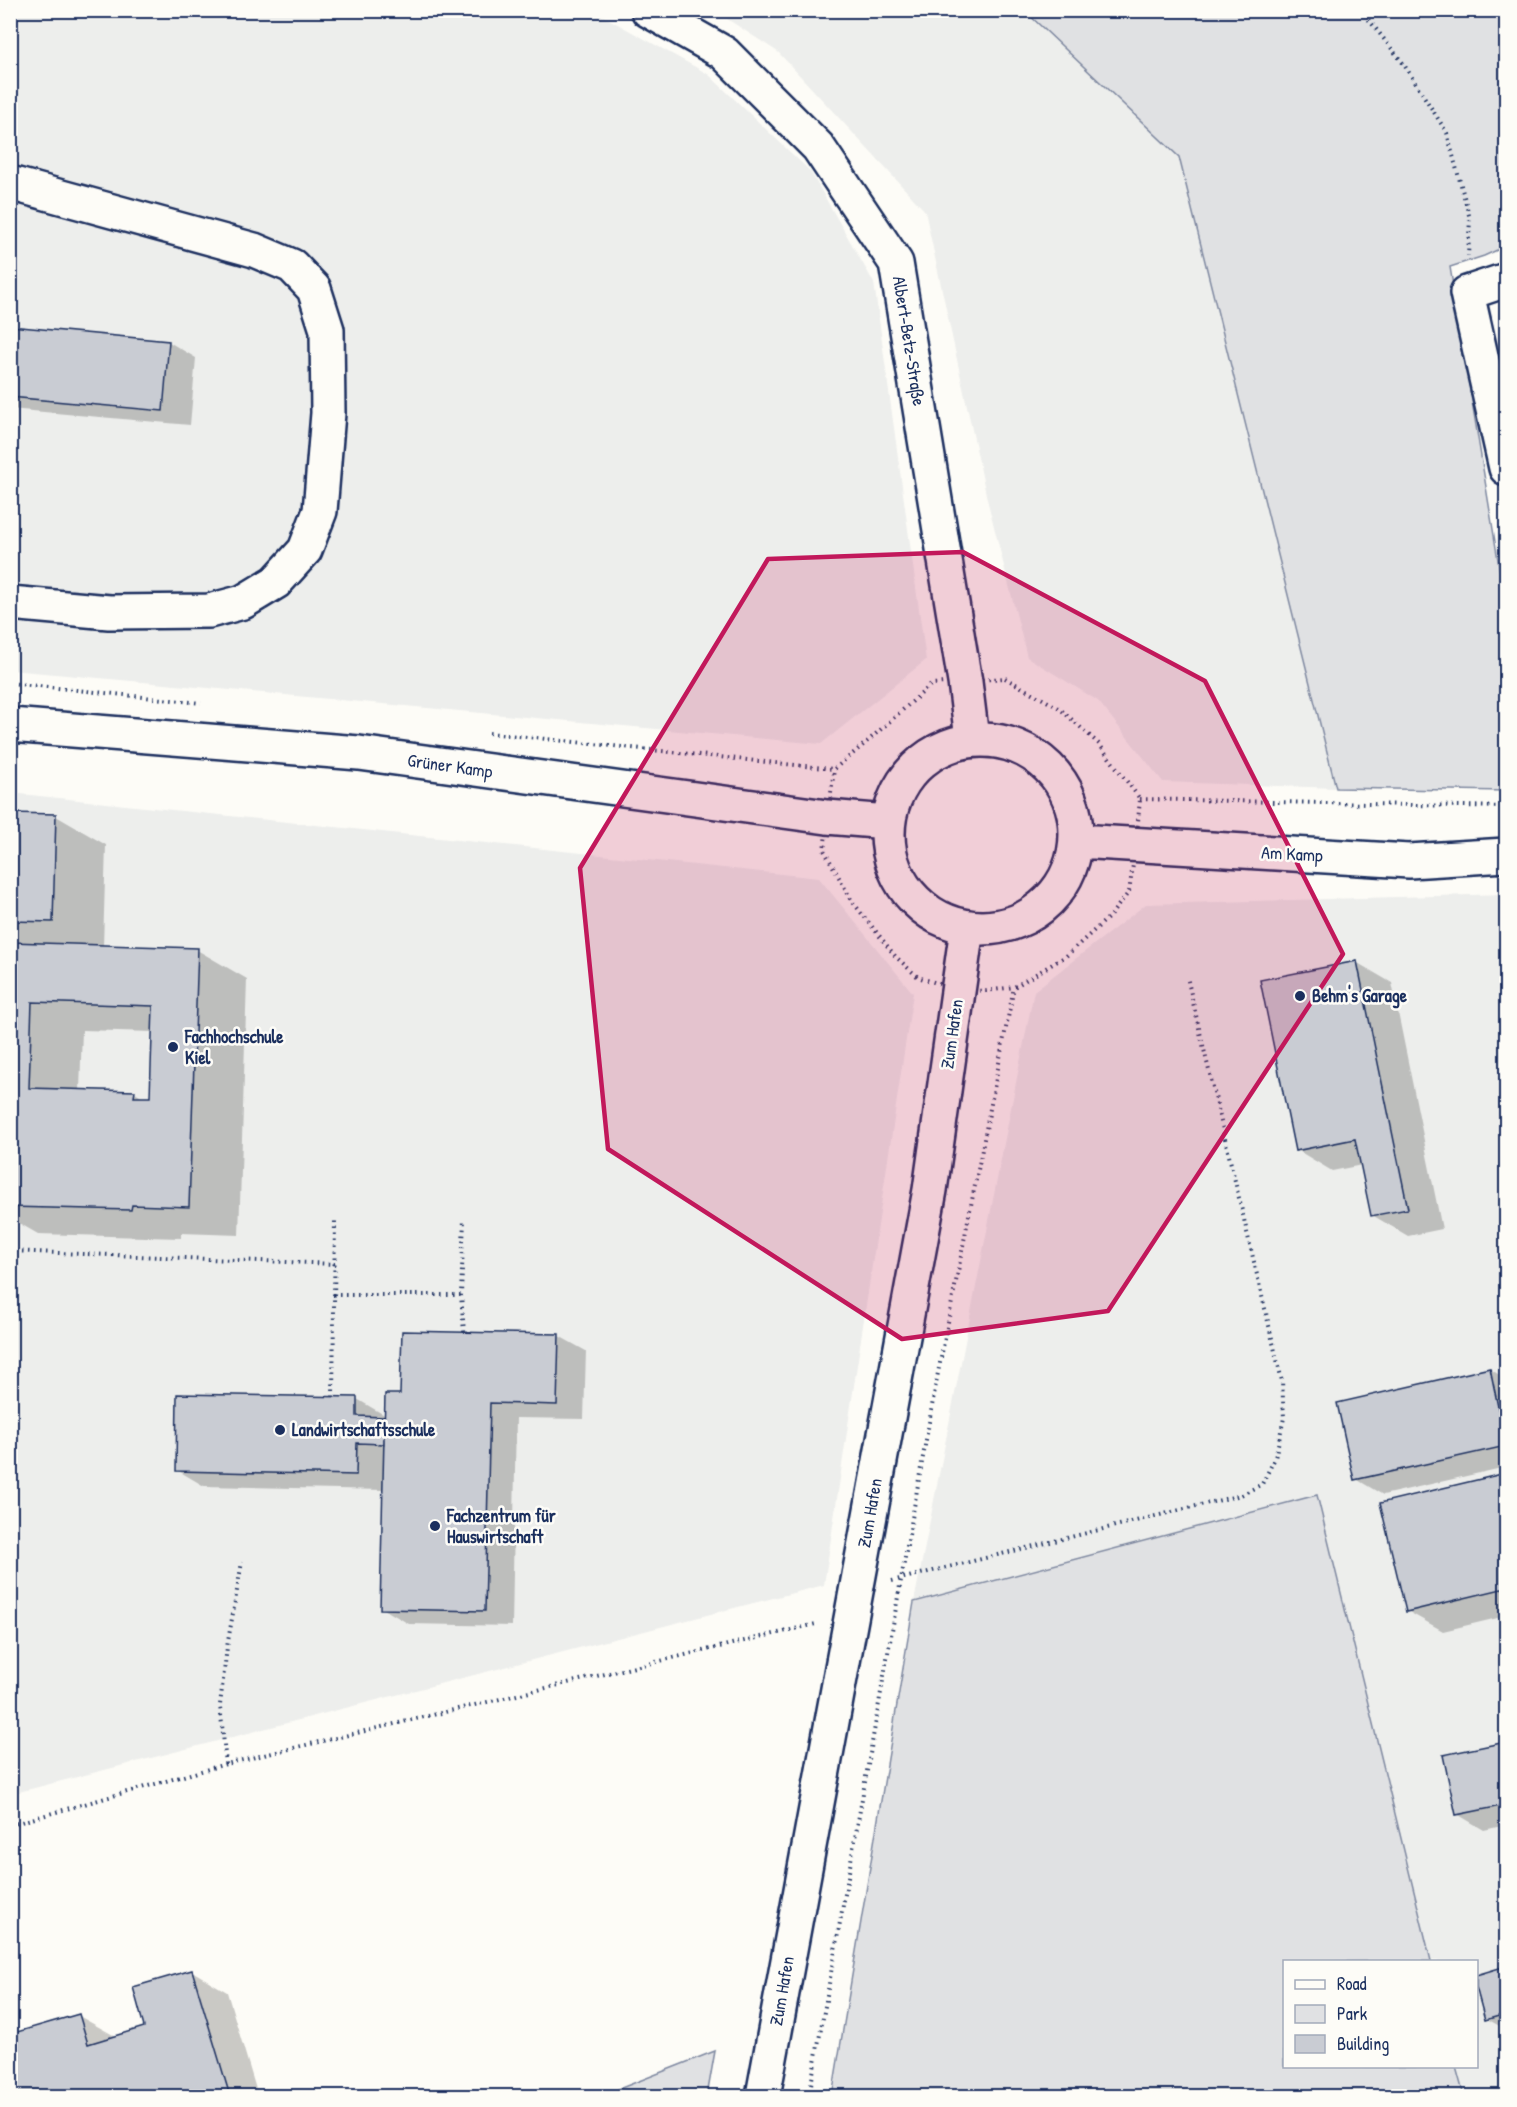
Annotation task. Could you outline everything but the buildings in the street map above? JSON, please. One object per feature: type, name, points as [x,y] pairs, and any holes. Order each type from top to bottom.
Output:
[{"type":"main road","name":"Albert-Betz-Straße","points":[[648,10],[724,53],[818,147],[896,263],[965,682],[972,739]]},
{"type":"main road","points":[[10,183],[254,250],[292,266],[314,289],[327,330],[328,413],[320,511],[306,550],[276,582],[243,602],[209,611],[109,612],[10,603]]},
{"type":"main road","points":[[1506,280],[1467,293],[1506,458]]},
{"type":"main road","name":"Grüner Kamp","points":[[10,725],[359,753],[827,817],[888,822]]},
{"type":"main road","points":[[972,739],[1011,743],[1038,757],[1061,780],[1074,809],[1078,841],[1069,873],[1052,899],[1028,917],[998,928],[968,928],[940,920],[917,903],[896,874],[889,852],[888,822],[899,787],[921,761],[946,746],[972,739]]},
{"type":"main road","name":"Am Kamp","points":[[1078,841],[1409,861],[1506,855]]},
{"type":"main road","name":"Zum Hafen","points":[[763,2097],[930,1190],[968,928]]},
{"type":"path","points":[[1361,10],[1403,63],[1447,133],[1470,219],[1467,293]]},
{"type":"path","points":[[1005,678],[1059,708],[1099,744],[1140,799],[1129,892],[1109,917],[1066,956],[1014,987],[986,991],[958,990],[918,977],[896,957],[852,901],[824,850],[834,769],[932,684],[1005,678]]},
{"type":"path","points":[[1140,799],[1506,807]]},
{"type":"path","points":[[10,1825],[226,1764],[854,1602],[903,1579],[1241,1495],[1262,1484],[1275,1458],[1284,1419],[1282,1381],[1187,977]]},
{"type":"path","points":[[809,2097],[937,1378],[1014,987]]},
{"type":"path","points":[[333,1397],[334,1218]]},
{"type":"path","points":[[464,1219],[461,1295],[464,1332]]},
{"type":"path","points":[[10,1251],[335,1264]]},
{"type":"path","points":[[332,1295],[461,1295]]},
{"type":"path","points":[[226,1764],[220,1705],[227,1647],[242,1562]]},
{"type":"highlighted area","points":[[963,552],[1205,681],[1343,954],[1108,1311],[902,1339],[608,1149],[580,868],[768,559]]},
{"type":"shaded area","points":[[10,11],[594,11],[708,74],[810,171],[874,283],[926,660],[821,744],[11,670]]},
{"type":"shaded area","points":[[715,11],[1025,11],[1179,157],[1336,788],[1163,782],[1098,701],[1027,657],[987,499],[925,211],[778,52]]},
{"type":"shaded area","points":[[11,793],[819,878],[913,993],[824,1585],[11,1794]]},
{"type":"shaded area","points":[[1506,894],[1506,2096],[1464,2096],[1456,2068],[1478,2068],[1478,1960],[1431,1960],[1317,1496],[914,1602],[1034,991],[1146,904]]},
{"type":"green space","points":[[1025,11],[1506,11],[1506,246],[1450,267],[1506,609],[1506,791],[1336,788],[1179,157]]},
{"type":"green space","points":[[1317,1495],[1431,1960],[1283,1960],[1283,2068],[1456,2068],[1464,2096],[832,2096],[914,1602]]},
{"type":"green space","points":[[715,2051],[707,2096],[601,2096]]},
{"type":"place","name":"Behm's Garage","points":[[1300,996]]},
{"type":"place","name":"Fachhochschule Kiel","points":[[173,1047]]},
{"type":"place","name":"Landwirtschaftsschule","points":[[280,1430]]},
{"type":"place","name":"Fachzentrum für Hauswirtschaft","points":[[435,1526]]}]
